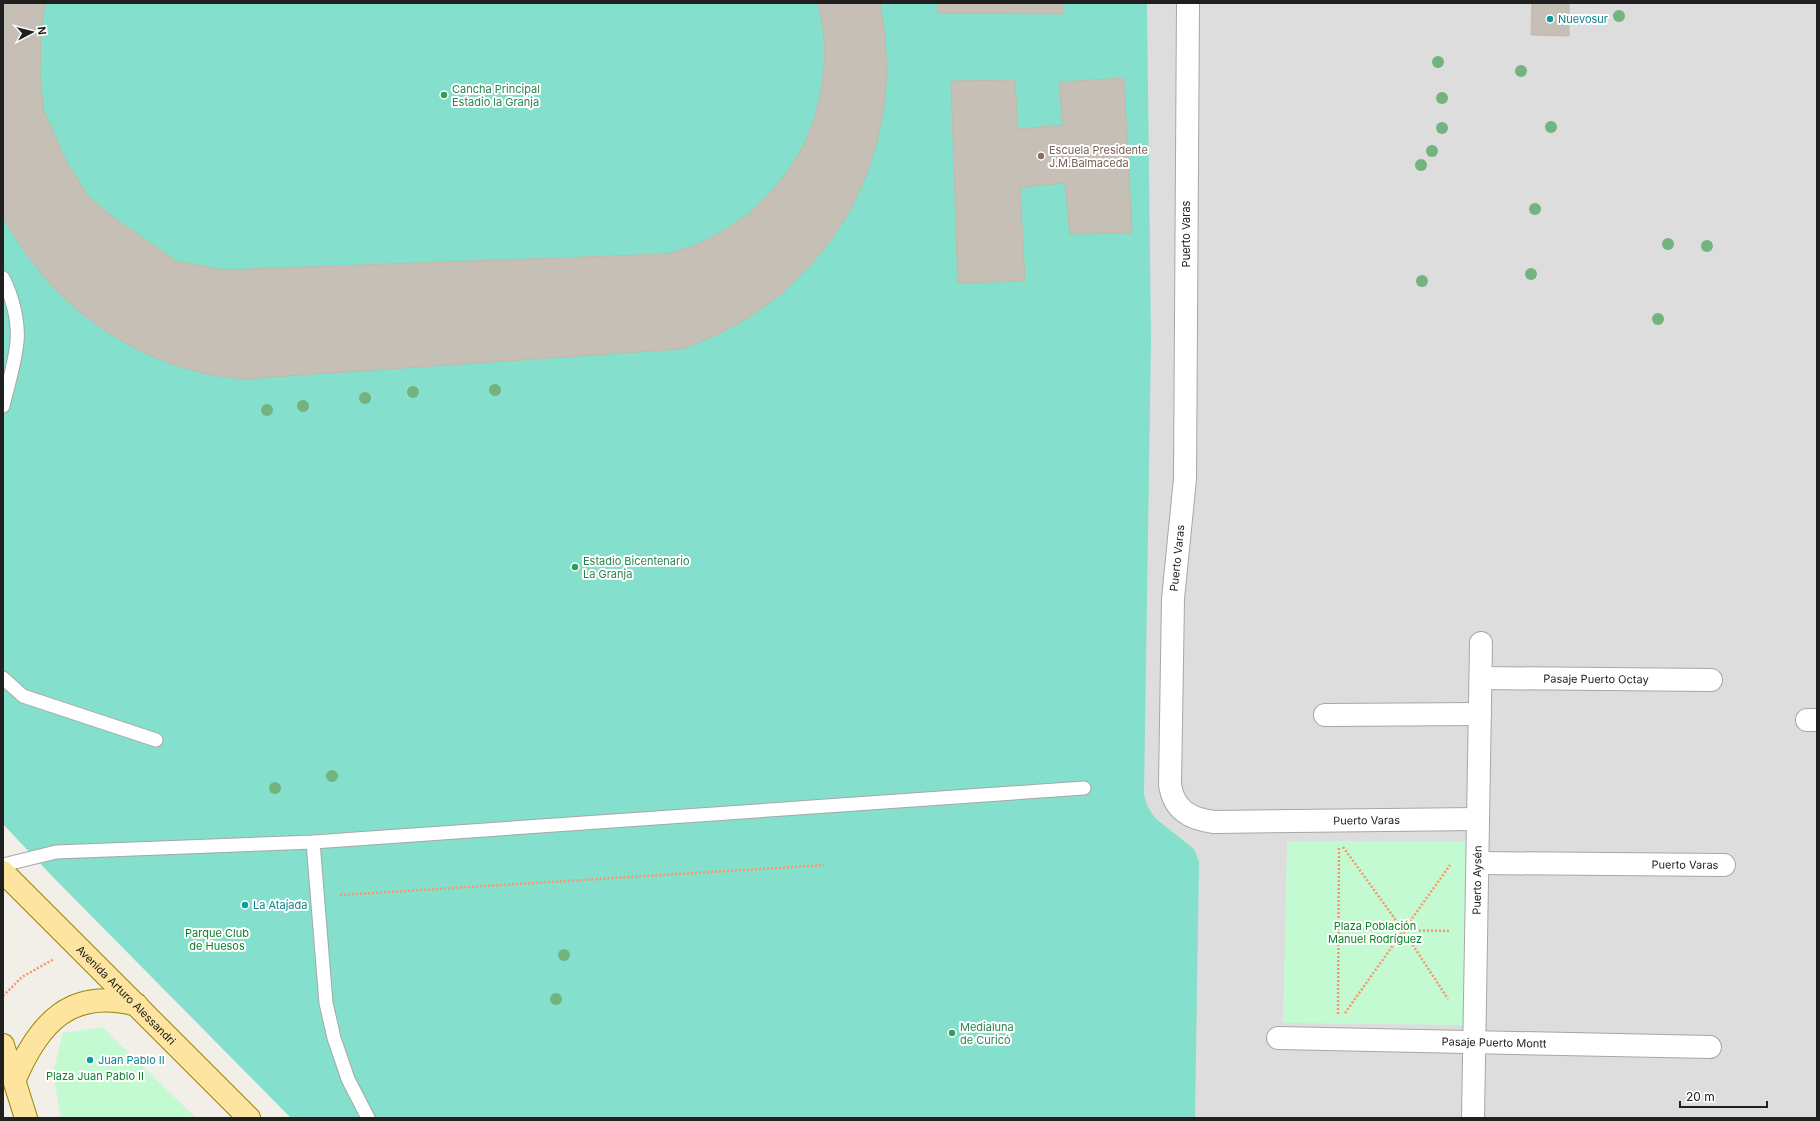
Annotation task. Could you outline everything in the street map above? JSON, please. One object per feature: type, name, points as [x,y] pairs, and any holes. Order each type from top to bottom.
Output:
[{"type":"main road","name":"Avenida Arturo Alessandri","points":[[3,872],[249,1118]]},
{"type":"main road","points":[[15,1079],[31,1044],[42,1031],[66,1010],[86,1003],[108,1000],[137,1005]]},
{"type":"main road","points":[[3,1045],[15,1079],[26,1118]]},
{"type":"street","name":"Puerto Varas","points":[[1188,3],[1185,479],[1173,599],[1171,794],[1180,810],[1190,817],[1214,822],[1478,819]]},
{"type":"street","name":"Puerto Aysén","points":[[1473,1118],[1481,643]]},
{"type":"street","name":"Pasaje Puerto Octay","points":[[1481,678],[1711,680]]},
{"type":"street","points":[[1325,716],[1480,714]]},
{"type":"street","name":"Puerto Varas","points":[[1478,863],[1724,865]]},
{"type":"street","name":"Pasaje Puerto Montt","points":[[1278,1038],[1338,1031],[1475,1042],[1710,1047]]},
{"type":"lane","points":[[3,278],[12,302],[16,322],[17,342],[3,406]]},
{"type":"lane","points":[[3,678],[23,696],[156,740]]},
{"type":"lane","points":[[3,865],[56,852],[313,842],[1084,788]]},
{"type":"lane","points":[[313,842],[326,1003],[334,1038],[348,1080],[368,1118]]},
{"type":"path","points":[[1338,1031],[1339,841],[1403,930],[1448,1000]]},
{"type":"path","points":[[1338,1031],[1403,930],[1453,860]]},
{"type":"path","points":[[317,897],[824,865]]},
{"type":"path","points":[[1339,929],[1476,932]]},
{"type":"shaded area","name":"Estadio Bicentenario La Granja","points":[[3,3],[1817,3],[1817,1118],[291,1118],[53,877],[3,824]]},
{"type":"green space","name":"Estadio Bicentenario La Granja","points":[[3,3],[1147,3],[1151,340],[1144,795],[1148,807],[1155,818],[1194,849],[1199,861],[1195,1118],[291,1118],[53,877],[3,824]]},
{"type":"green space","name":"Plaza Población Manuel Rodríguez","points":[[1287,841],[1467,841],[1465,1025],[1283,1023]]},
{"type":"green space","name":"Plaza Juan Pablo II","points":[[102,1027],[196,1118],[61,1118],[53,1073],[63,1033]]},
{"type":"building","points":[[3,3],[45,3],[41,31],[40,71],[43,109],[66,161],[88,196],[113,217],[176,261],[222,270],[667,254],[696,245],[723,231],[747,215],[769,194],[788,171],[804,145],[815,117],[822,87],[825,57],[823,27],[818,3],[880,3],[885,35],[887,71],[884,107],[877,142],[866,176],[851,209],[831,240],[807,269],[780,295],[749,317],[717,335],[682,349],[242,379],[206,374],[171,364],[138,350],[107,332],[78,311],[52,286],[29,258],[9,228],[3,215]]},
{"type":"building","points":[[938,3],[1063,3],[1063,14],[938,13]]},
{"type":"building","name":"Nuevosur","points":[[1532,3],[1569,3],[1569,36],[1531,35]]},
{"type":"building","name":"Escuela Presidente J.M.Balmaceda","points":[[1124,78],[1132,233],[1070,234],[1065,183],[1020,187],[1025,281],[958,283],[951,81],[1015,80],[1018,129],[1063,125],[1059,82]]},
{"type":"place","name":"Nuevosur","points":[[1550,19]]},
{"type":"place","name":"Cancha Principal Estadio la Granja","points":[[444,95]]},
{"type":"place","name":"Escuela Presidente J.M.Balmaceda","points":[[1041,156]]},
{"type":"place","name":"Estadio Bicentenario La Granja","points":[[575,567]]},
{"type":"place","name":"La Atajada","points":[[245,905]]},
{"type":"place","name":"Medialuna de Curicó","points":[[952,1033]]},
{"type":"place","name":"Juan Pablo II","points":[[90,1060]]},
{"type":"park label","name":"Parque Club de Huesos","points":[[217,939]]}]
